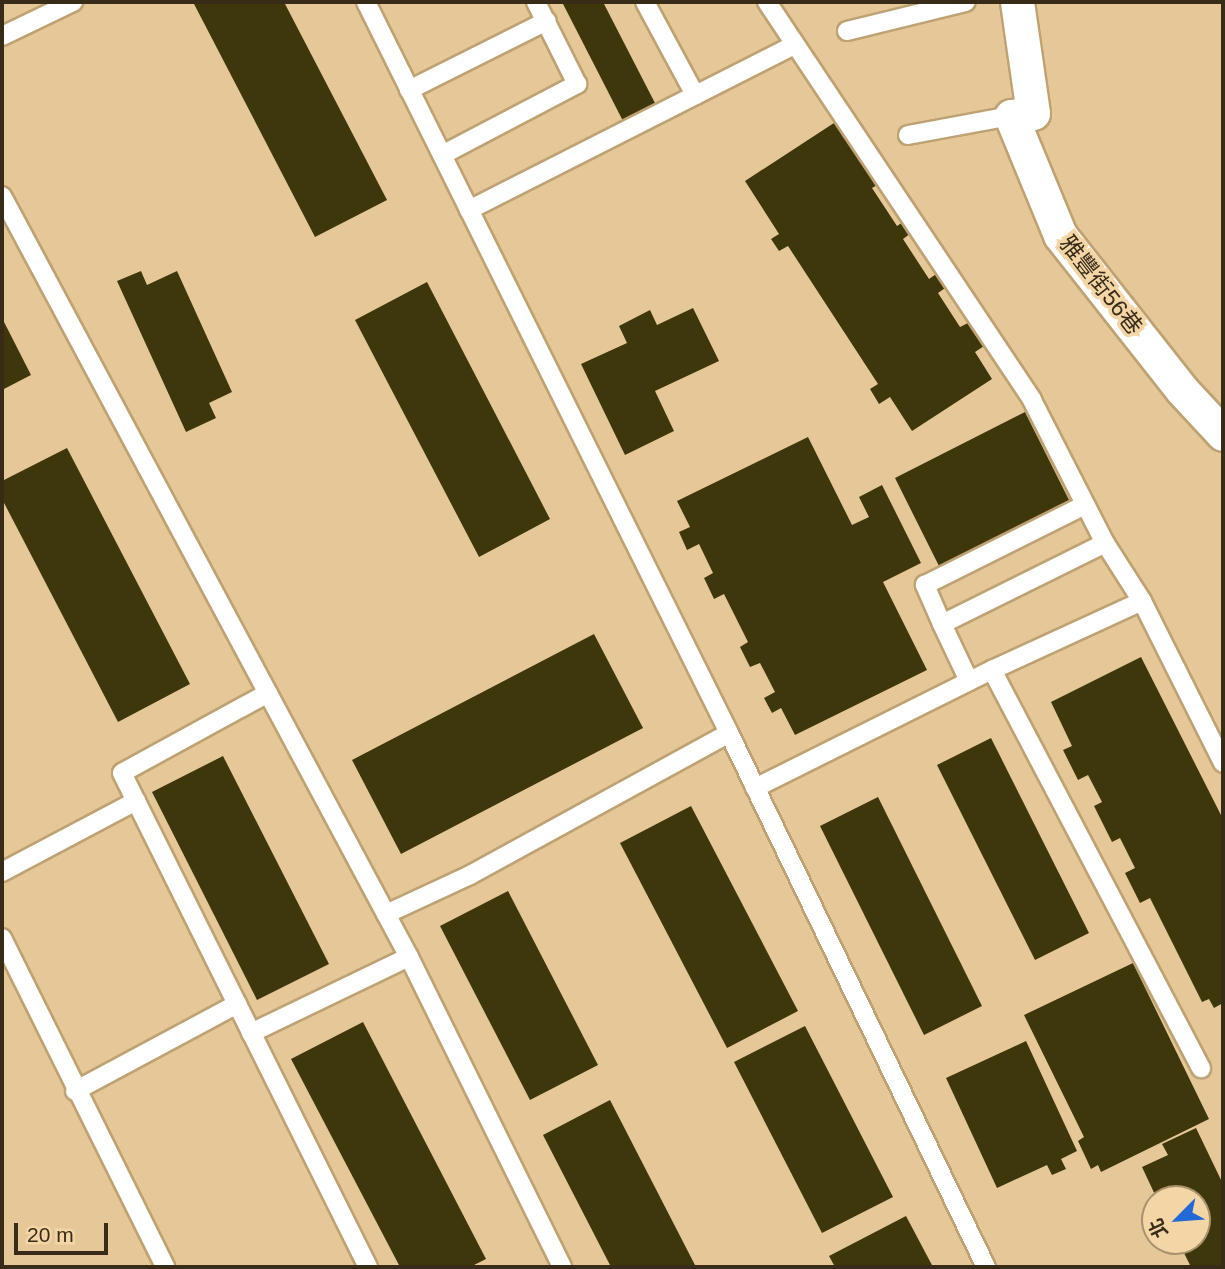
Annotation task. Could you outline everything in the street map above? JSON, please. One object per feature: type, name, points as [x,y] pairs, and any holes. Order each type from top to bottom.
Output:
[{"type":"street","points":[[1011,116],[1033,113],[1017,2]]},
{"type":"street","name":"雅豐街56巷","points":[[1011,116],[1060,235],[1182,390],[1223,434]]},
{"type":"lane","points":[[2,36],[73,2]]},
{"type":"lane","points":[[366,2],[729,733],[986,1267]]},
{"type":"lane","points":[[442,155],[577,84],[536,2]]},
{"type":"lane","points":[[645,2],[695,95]]},
{"type":"lane","points":[[767,2],[1032,400],[1105,543],[1142,601],[1223,763]]},
{"type":"lane","points":[[846,31],[966,2]]},
{"type":"lane","points":[[409,90],[547,21]]},
{"type":"lane","points":[[469,210],[794,45]]},
{"type":"lane","points":[[908,135],[1011,116]]},
{"type":"lane","points":[[2,196],[409,957],[562,1267]]},
{"type":"lane","points":[[969,681],[925,585],[1085,505]]},
{"type":"lane","points":[[942,624],[1105,543]]},
{"type":"lane","points":[[755,788],[969,681],[1142,601]]},
{"type":"lane","points":[[992,670],[1200,1069]]},
{"type":"lane","points":[[268,693],[122,773],[368,1267]]},
{"type":"lane","points":[[386,914],[470,875],[729,733]]},
{"type":"lane","points":[[2,872],[136,801]]},
{"type":"lane","points":[[2,938],[164,1267]]},
{"type":"lane","points":[[251,1033],[409,957]]},
{"type":"lane","points":[[75,1091],[237,1004]]},
{"type":"building","points":[[193,2],[284,2],[387,200],[315,237]]},
{"type":"building","points":[[562,2],[603,2],[656,105],[623,121]]},
{"type":"building","points":[[837,121],[879,184],[872,188],[897,226],[903,222],[911,233],[903,239],[929,279],[939,272],[948,286],[938,293],[960,327],[968,323],[984,346],[975,352],[992,379],[912,431],[890,397],[879,404],[870,389],[878,384],[788,246],[779,251],[771,239],[779,234],[745,181]]},
{"type":"building","points":[[141,271],[147,285],[177,271],[232,392],[209,403],[216,418],[186,432],[117,281]]},
{"type":"building","points":[[427,282],[550,519],[479,557],[355,320]]},
{"type":"building","points":[[693,308],[719,361],[655,391],[674,431],[625,455],[581,364],[627,343],[619,326],[650,310],[657,325]]},
{"type":"building","points":[[2,318],[31,375],[2,390]]},
{"type":"building","points":[[1025,412],[1070,502],[940,568],[895,478]]},
{"type":"building","points":[[808,437],[852,525],[869,517],[859,497],[882,485],[921,563],[883,582],[927,670],[795,735],[781,708],[772,713],[764,698],[775,692],[760,663],[750,667],[740,647],[748,642],[724,594],[714,599],[704,578],[713,573],[699,544],[687,550],[679,532],[690,527],[677,501]]},
{"type":"building","points":[[67,448],[190,684],[118,722],[2,499],[2,481]]},
{"type":"building","points":[[594,634],[643,728],[401,854],[352,760]]},
{"type":"building","points":[[1141,657],[1223,819],[1223,1003],[1214,1008],[1209,999],[1202,1002],[1150,898],[1140,903],[1125,873],[1135,868],[1120,838],[1112,842],[1094,806],[1102,802],[1088,775],[1078,780],[1063,750],[1072,746],[1051,702]]},
{"type":"building","points":[[991,738],[1089,933],[1035,960],[937,765]]},
{"type":"building","points":[[223,756],[329,964],[257,1000],[152,792]]},
{"type":"building","points":[[878,797],[982,1006],[924,1035],[820,826]]},
{"type":"building","points":[[691,806],[798,1011],[727,1048],[620,843]]},
{"type":"building","points":[[508,891],[598,1065],[530,1100],[440,926]]},
{"type":"building","points":[[1133,963],[1209,1119],[1101,1172],[1098,1165],[1091,1169],[1078,1141],[1084,1137],[1024,1015]]},
{"type":"building","points":[[363,1022],[486,1259],[470,1267],[400,1267],[291,1059]]},
{"type":"building","points":[[805,1026],[893,1197],[822,1233],[734,1062]]},
{"type":"building","points":[[1026,1041],[1077,1151],[1061,1159],[1066,1169],[1052,1175],[1047,1165],[997,1188],[946,1078]]},
{"type":"building","points":[[610,1100],[696,1267],[611,1267],[543,1135]]},
{"type":"building","points":[[1196,1128],[1223,1184],[1223,1267],[1191,1267],[1185,1255],[1211,1255],[1211,1185],[1150,1185],[1142,1167],[1168,1155],[1162,1144]]},
{"type":"building","points":[[906,1216],[933,1267],[835,1267],[829,1256]]}]
